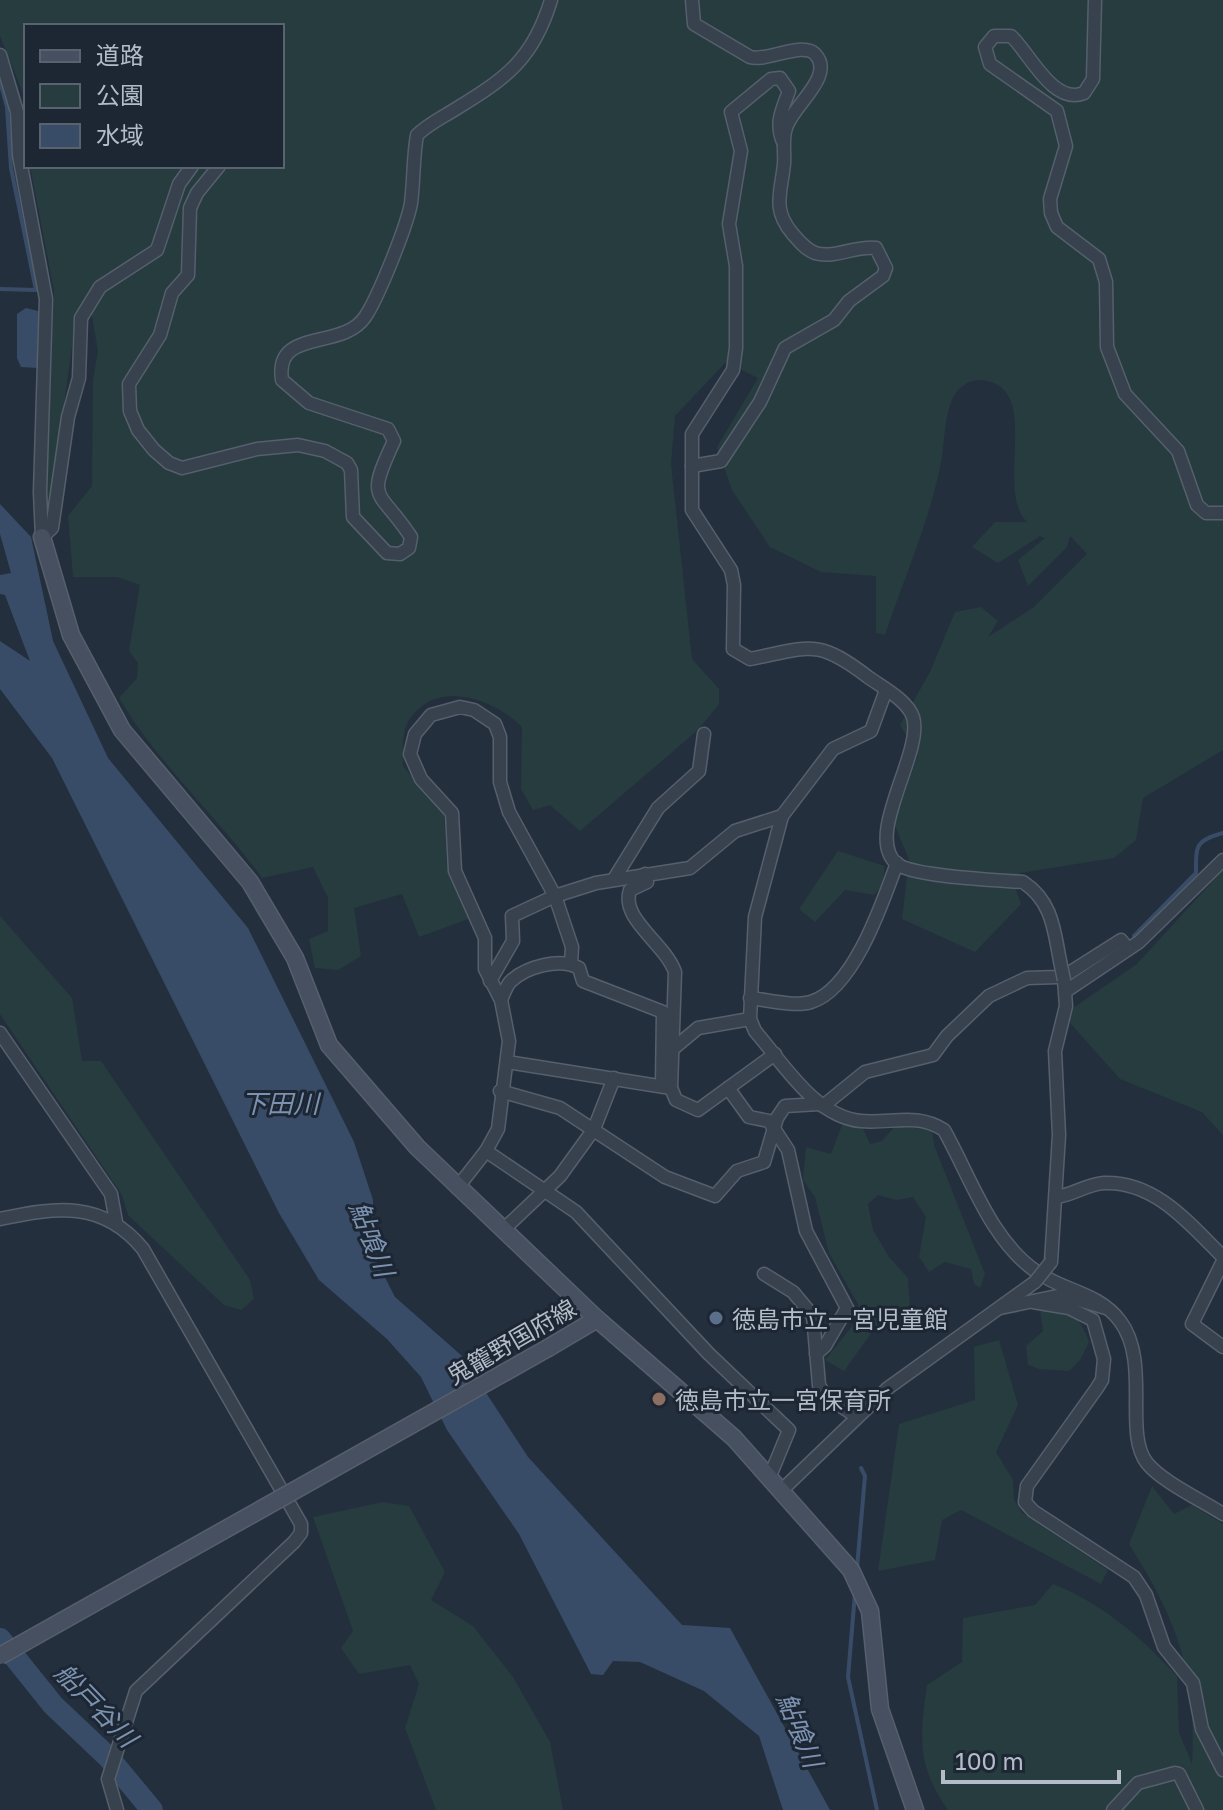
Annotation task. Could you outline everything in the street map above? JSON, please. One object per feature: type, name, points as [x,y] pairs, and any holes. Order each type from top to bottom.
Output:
[{"type":"main road","points":[[42,537],[71,635],[122,730],[250,882],[295,958],[329,1045],[417,1147],[457,1188],[597,1319]]},
{"type":"main road","name":"鬼籠野国府線","points":[[0,1656],[597,1319],[734,1438],[783,1489],[851,1570],[860,1585],[873,1625],[874,1676],[880,1709],[915,1810]]},
{"type":"street","points":[[217,168],[197,193],[190,208],[188,275],[172,293],[160,335],[129,384],[130,411],[138,430],[169,463],[182,468],[257,449],[298,445],[325,451],[347,463],[351,470],[353,517],[387,553],[400,554],[409,548],[411,537],[376,494],[376,480],[394,441],[392,434],[388,429],[309,403],[282,380],[283,357],[291,348],[307,340],[329,339],[353,330],[364,319],[383,283],[410,205],[417,135],[501,81],[525,58],[540,32],[551,0]]},
{"type":"street","points":[[692,0],[694,24],[750,57],[757,59],[799,50],[810,50],[816,55],[821,64],[819,75],[810,92],[796,107],[783,142]]},
{"type":"street","points":[[1095,0],[1093,79],[1084,93],[1070,94],[1056,87],[1011,36],[994,36],[985,47],[986,56],[990,64],[1057,111],[1066,146],[1050,199],[1051,213],[1057,227],[1089,249],[1103,269],[1107,347],[1125,394],[1178,451],[1197,505],[1206,513],[1223,513]]},
{"type":"street","points":[[0,55],[17,112],[19,155],[46,299],[40,492],[42,537]]},
{"type":"street","points":[[692,466],[721,461],[760,402],[785,348],[834,320],[849,301],[883,276],[886,268],[876,248],[817,254],[804,247],[783,222],[777,198],[784,164],[779,120],[789,91],[780,78],[771,79],[731,112],[741,151],[729,215],[736,266],[736,348],[733,370],[692,434],[692,466],[695,519],[731,570],[734,585],[733,649],[750,659],[812,646],[831,650],[906,706],[914,726],[886,832],[897,863],[874,924],[837,984],[809,1003],[750,998]]},
{"type":"street","points":[[42,537],[52,528],[68,417],[79,378],[81,318],[100,287],[157,250],[179,184],[191,168]]},
{"type":"street","points":[[886,690],[871,731],[833,749],[782,816],[755,917],[750,1019],[755,1031],[821,1105],[857,1121],[904,1117],[932,1122],[944,1130],[1013,1252],[1036,1272],[1098,1299],[1118,1319],[1132,1345],[1139,1441],[1146,1462],[1223,1514]]},
{"type":"street","points":[[457,1188],[486,1151],[498,1129],[500,1091],[509,1041],[501,1000],[485,969],[481,925],[455,871],[452,813],[421,779],[410,754],[415,734],[431,715],[460,707],[474,710],[495,724],[500,737],[500,782],[509,812],[555,896],[572,947],[571,963]]},
{"type":"street","points":[[614,879],[658,808],[699,771],[704,734]]},
{"type":"street","points":[[490,981],[513,941],[512,916],[555,896],[614,879],[690,868],[735,831],[782,816]]},
{"type":"street","points":[[1065,985],[1128,949],[1223,860]]},
{"type":"street","points":[[783,1489],[856,1416],[993,1309],[1035,1282],[1051,1262],[1059,1135],[1055,1051],[1065,985],[1050,910],[1035,890],[1023,882],[931,873],[897,863]]},
{"type":"street","points":[[645,874],[647,882],[630,890],[627,900],[630,913],[669,955],[675,972],[674,1048],[666,1087]]},
{"type":"street","points":[[500,1091],[560,1108],[665,1177],[715,1196],[737,1171],[764,1162],[774,1128],[785,1106],[821,1105],[865,1072],[933,1055],[947,1036],[989,996],[1027,978],[1057,977],[1069,973],[1121,940],[1128,949]]},
{"type":"street","points":[[501,1000],[510,982],[524,974],[544,965],[571,963],[579,968],[583,981],[663,1012],[666,1087],[676,1100],[698,1110],[775,1054]]},
{"type":"street","points":[[674,1048],[698,1028],[750,1019]]},
{"type":"street","points":[[0,1033],[111,1194],[116,1206],[116,1222]]},
{"type":"street","points":[[507,1062],[666,1087]]},
{"type":"street","points":[[503,1230],[560,1176],[594,1129],[614,1078]]},
{"type":"street","points":[[728,1088],[749,1117],[769,1121],[788,1150],[806,1231],[847,1308],[838,1327],[816,1354]]},
{"type":"street","points":[[486,1151],[576,1212],[709,1354],[789,1430],[770,1476]]},
{"type":"street","points":[[1056,1197],[1072,1195],[1103,1183],[1143,1187],[1223,1259],[1192,1324],[1223,1347]]},
{"type":"street","points":[[0,1219],[48,1209],[76,1210],[116,1222],[143,1249],[301,1524],[301,1533],[136,1691],[108,1779],[117,1810]]},
{"type":"street","points":[[764,1274],[793,1292],[813,1316],[819,1385],[825,1396],[856,1416]]},
{"type":"street","points":[[993,1309],[1062,1295],[1107,1308]]},
{"type":"street","points":[[1033,1302],[1069,1308],[1093,1320],[1104,1371],[1097,1388],[1027,1486],[1025,1502],[1033,1511],[1134,1577],[1146,1595],[1164,1647],[1193,1683],[1202,1729],[1223,1770]]},
{"type":"street","points":[[1113,1810],[1138,1783],[1175,1773],[1179,1774],[1197,1810]]},
{"type":"green space","points":[[0,0],[1223,0],[1223,750],[1143,798],[1136,840],[1114,858],[1020,873],[1015,887],[1021,904],[975,952],[902,919],[909,860],[894,823],[918,755],[900,725],[930,672],[955,612],[981,607],[998,621],[988,637],[1034,607],[1087,554],[1070,536],[1067,547],[1028,586],[1018,560],[1045,538],[1040,536],[998,563],[972,547],[995,522],[1027,522],[1018,507],[1014,486],[1014,418],[1010,399],[999,386],[980,380],[972,381],[960,389],[952,400],[939,472],[921,534],[885,635],[876,633],[876,576],[821,572],[770,547],[732,490],[717,447],[758,378],[726,362],[675,416],[671,464],[692,659],[719,689],[719,704],[698,730],[580,831],[550,805],[533,810],[521,789],[522,727],[511,717],[467,697],[437,698],[423,705],[411,717],[406,728],[403,766],[444,814],[447,865],[471,918],[419,937],[402,894],[354,908],[361,956],[338,970],[315,968],[309,939],[328,931],[328,898],[313,867],[262,878],[151,745],[119,698],[137,678],[138,663],[129,651],[140,585],[117,577],[73,577],[68,516],[92,486],[93,380],[98,351],[91,311],[82,304],[75,324],[49,515],[45,515],[54,291],[30,168],[284,168],[284,24],[24,24],[24,96],[0,36]]},
{"type":"green space","points":[[838,851],[885,866],[882,886],[874,895],[845,890],[815,922],[799,909]]},
{"type":"green space","points":[[1223,870],[1223,1135],[1202,1112],[1120,1079],[1063,1015],[1137,964]]},
{"type":"green space","points":[[0,916],[72,998],[82,1061],[101,1061],[250,1280],[254,1299],[241,1310],[224,1305],[128,1215],[122,1195],[0,1014]]},
{"type":"green space","points":[[844,1120],[862,1126],[870,1144],[882,1141],[895,1126],[932,1130],[934,1145],[985,1274],[980,1288],[974,1284],[971,1269],[945,1262],[929,1272],[919,1257],[926,1217],[913,1197],[896,1200],[878,1195],[868,1204],[873,1230],[889,1257],[908,1278],[910,1307],[887,1311],[844,1371],[825,1360],[857,1320],[858,1304],[829,1253],[815,1197],[803,1180],[806,1147],[831,1154]]},
{"type":"green space","points":[[1040,1309],[1072,1316],[1085,1332],[1089,1342],[1080,1360],[1069,1371],[1028,1365],[1026,1346],[1043,1331]]},
{"type":"green space","points":[[999,1340],[1018,1405],[996,1452],[1013,1480],[1014,1499],[1022,1513],[1108,1570],[1101,1584],[961,1510],[942,1520],[935,1560],[878,1571],[899,1424],[975,1400],[974,1347]]},
{"type":"green space","points":[[1152,1486],[1174,1514],[1192,1505],[1223,1524],[1223,1810],[948,1810],[925,1764],[922,1735],[927,1685],[962,1662],[963,1618],[1035,1605],[1053,1584],[1088,1601],[1120,1623],[1177,1676],[1179,1732],[1192,1764],[1191,1702],[1180,1648],[1160,1598],[1129,1544]]},
{"type":"green space","points":[[383,1502],[409,1506],[445,1572],[431,1600],[473,1626],[513,1677],[550,1742],[563,1810],[436,1810],[405,1728],[419,1684],[410,1665],[359,1674],[341,1648],[353,1631],[313,1517]]},
{"type":"water","points":[[26,308],[42,312],[38,368],[21,367],[17,358],[17,314]]},
{"type":"water","name":"下田川","points":[[0,504],[31,537],[53,641],[108,758],[248,928],[354,1142],[373,1200],[374,1256],[395,1297],[462,1356],[528,1457],[682,1625],[730,1628],[830,1810],[783,1810],[759,1736],[704,1691],[640,1662],[613,1661],[603,1675],[591,1674],[519,1534],[447,1430],[421,1377],[387,1339],[319,1280],[279,1213],[52,758],[0,689],[0,641],[30,661],[5,595],[0,594],[0,575],[11,573],[0,534]]},
{"type":"waterway","points":[[0,81],[7,107],[11,168],[36,290],[0,289]]},
{"type":"waterway","points":[[1134,936],[1196,873],[1197,850],[1202,842],[1223,833]]},
{"type":"waterway","points":[[857,1568],[865,1476],[861,1468]]},
{"type":"waterway","points":[[855,1593],[848,1677],[877,1810]]},
{"type":"waterway","name":"船戸谷川","points":[[0,1639],[53,1705],[108,1757],[152,1810]]},
{"type":"place","name":"徳島市立一宮児童館","points":[[716,1318]]},
{"type":"place","name":"徳島市立一宮保育所","points":[[659,1399]]},
{"type":"water label","name":"鮎喰川","points":[[372,1239]]},
{"type":"water label","name":"鮎喰川","points":[[800,1730]]}]
